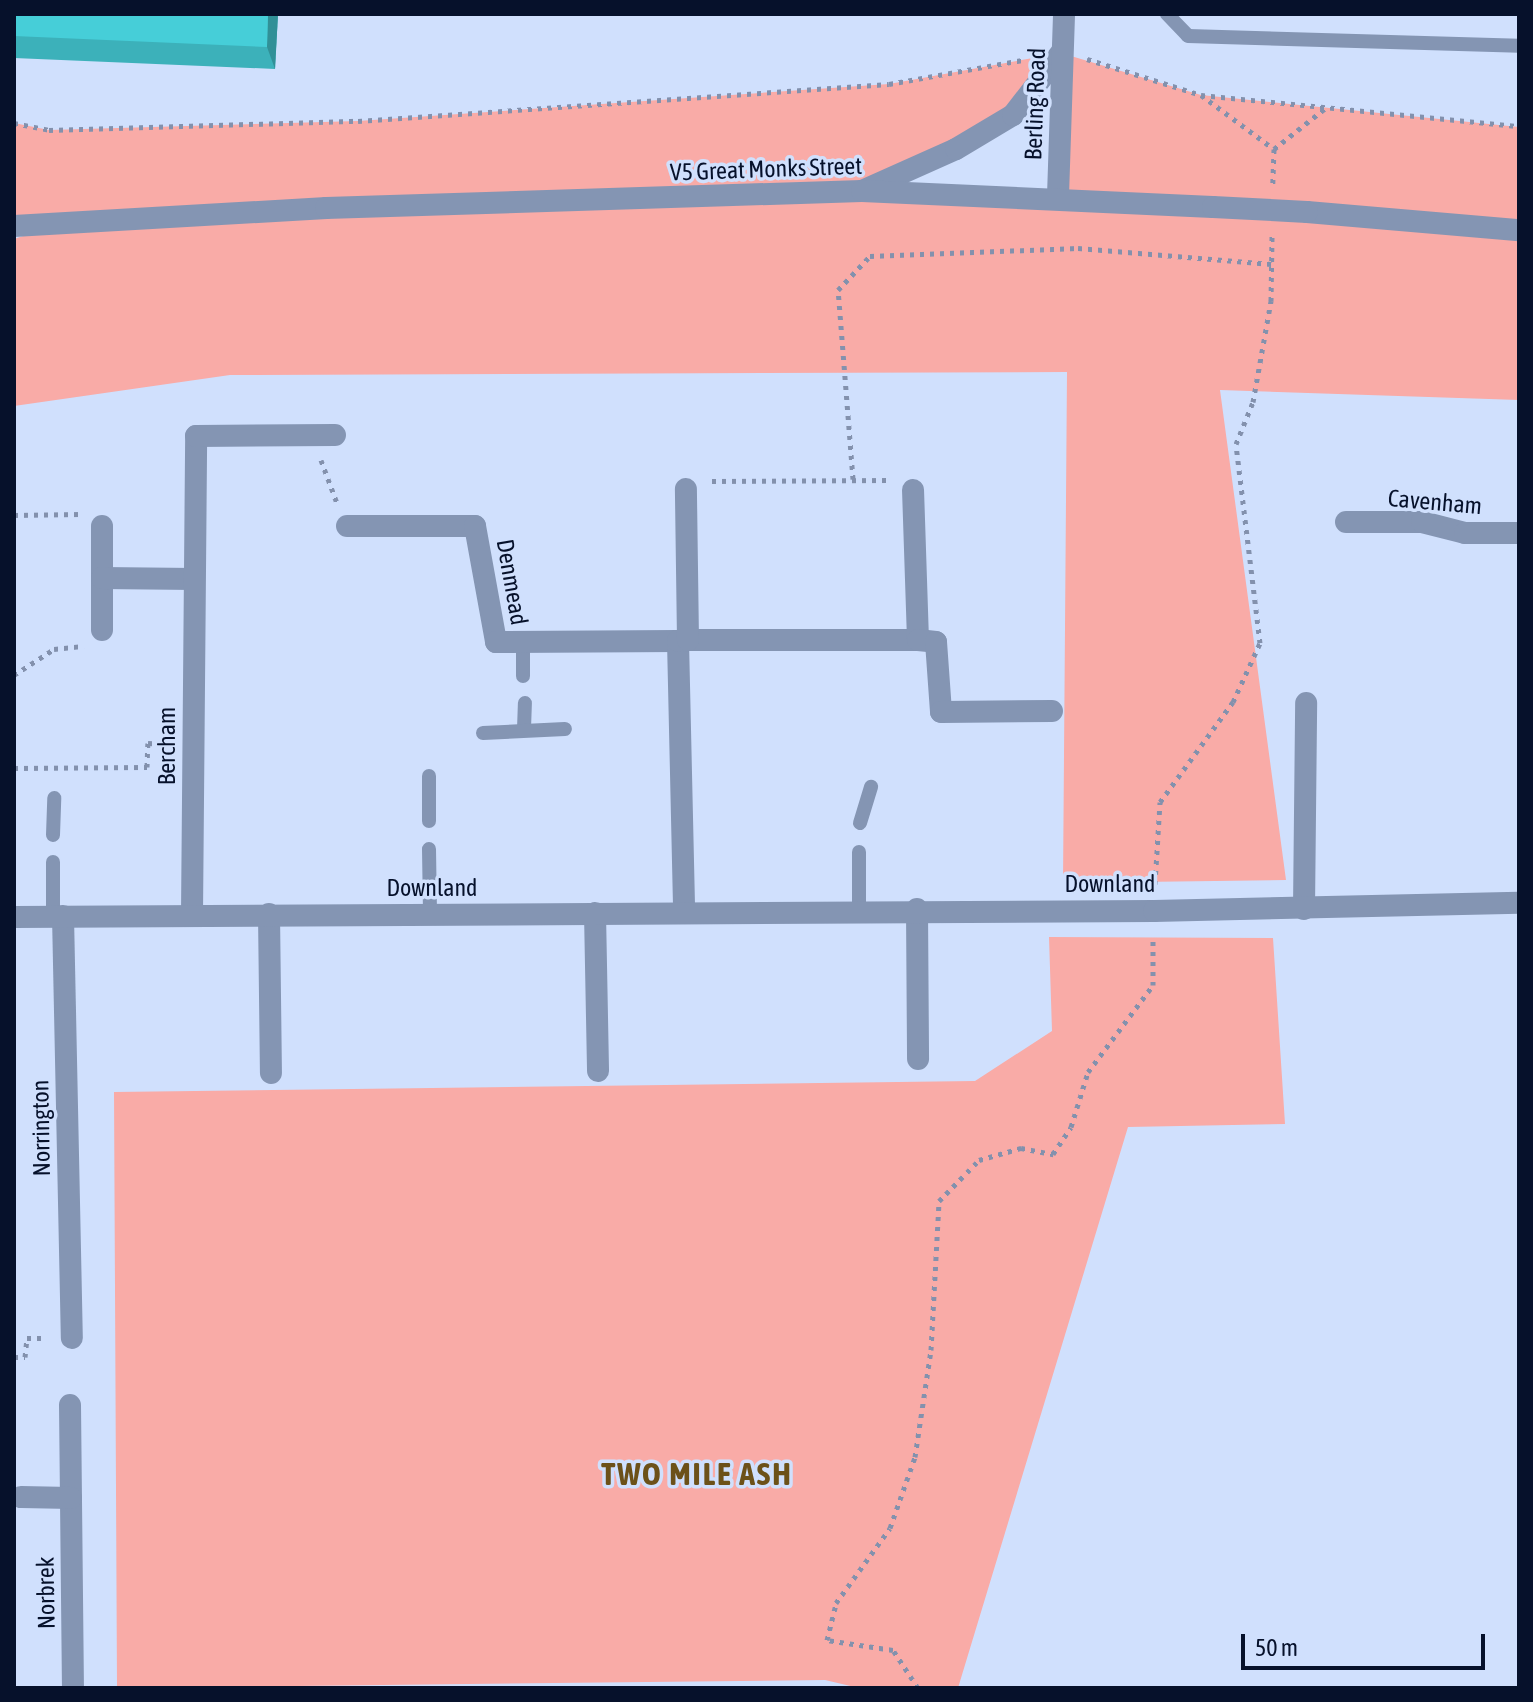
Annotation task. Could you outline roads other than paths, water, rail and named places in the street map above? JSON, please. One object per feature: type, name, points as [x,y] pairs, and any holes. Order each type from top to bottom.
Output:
[{"type":"street","name":"Berling Road","points":[[1058,196],[1064,14]]},
{"type":"street","points":[[862,191],[956,149],[1013,115],[1061,53]]},
{"type":"street","name":"V5 Great Monks Street","points":[[14,226],[326,208],[862,191],[1058,196],[1519,230]]},
{"type":"street","name":"Bercham","points":[[192,914],[196,436],[335,435]]},
{"type":"street","points":[[684,913],[686,489]]},
{"type":"street","points":[[913,490],[918,640],[936,642],[941,712],[1052,711]]},
{"type":"street","name":"Cavenham","points":[[1346,522],[1422,522],[1465,533],[1519,533]]},
{"type":"street","points":[[102,526],[102,630]]},
{"type":"street","name":"Denmead","points":[[347,526],[475,526],[496,642],[918,640]]},
{"type":"street","points":[[102,578],[194,579]]},
{"type":"street","points":[[1304,909],[1306,703]]},
{"type":"street","name":"Downland","points":[[14,917],[1304,909],[1519,903]]},
{"type":"street","points":[[917,909],[918,1059]]},
{"type":"street","points":[[595,913],[598,1071]]},
{"type":"street","points":[[269,914],[271,1073]]},
{"type":"street","name":"Norrington","points":[[58,917],[72,1338]]},
{"type":"street","name":"Norbrek","points":[[70,1405],[73,1688]]},
{"type":"street","points":[[21,1497],[71,1498]]},
{"type":"lane","points":[[1167,14],[1188,36],[1519,46]]},
{"type":"lane","points":[[523,642],[523,676]]},
{"type":"lane","points":[[524,729],[525,703]]},
{"type":"lane","points":[[483,733],[565,729]]},
{"type":"lane","points":[[429,776],[429,821]]},
{"type":"lane","points":[[860,823],[871,787]]},
{"type":"lane","points":[[53,835],[54,798]]},
{"type":"lane","points":[[429,849],[430,914]]},
{"type":"lane","points":[[859,852],[859,910]]},
{"type":"lane","points":[[53,862],[58,917]]},
{"type":"district","name":"TWO MILE ASH","points":[[697,1474]]}]
